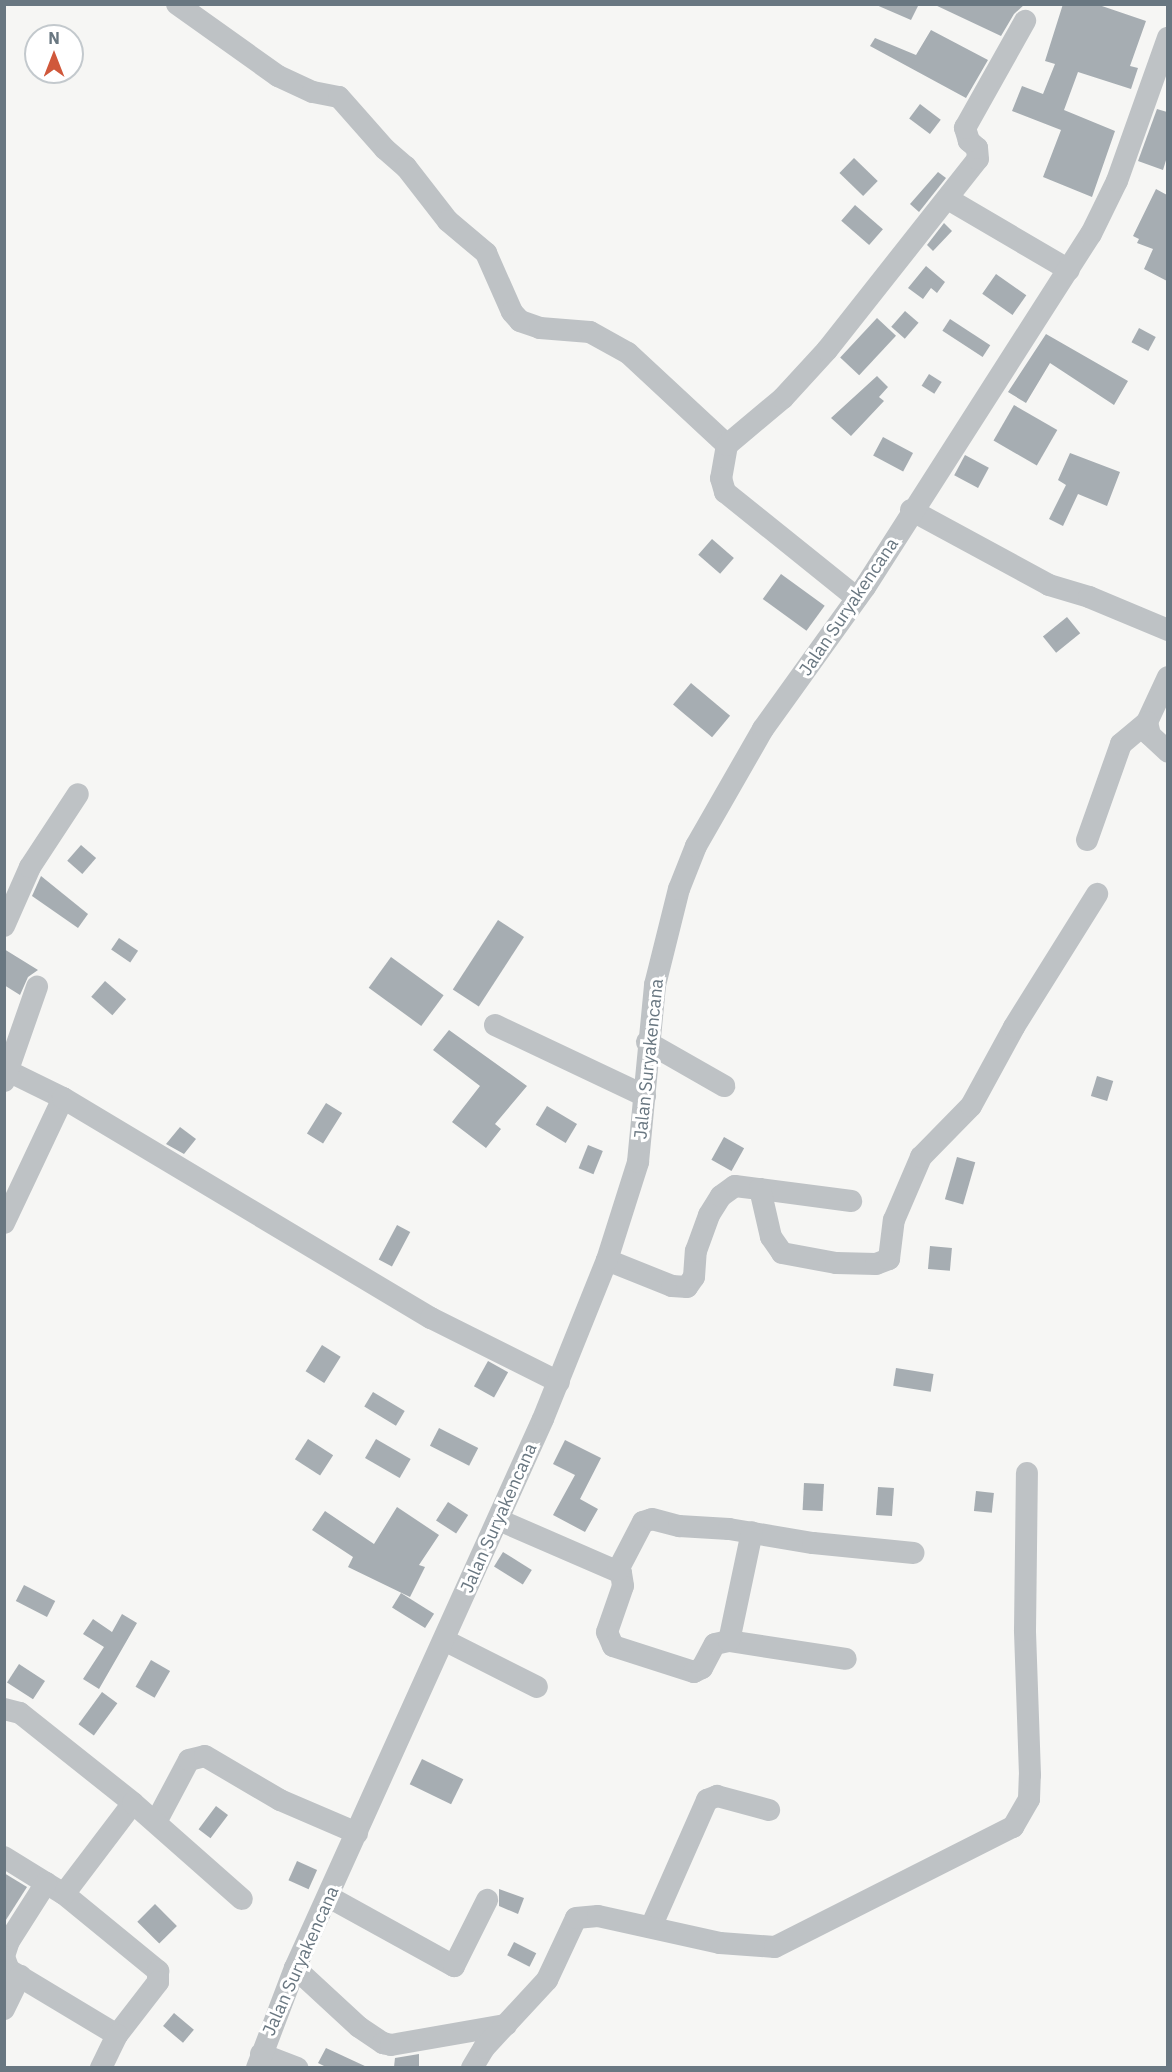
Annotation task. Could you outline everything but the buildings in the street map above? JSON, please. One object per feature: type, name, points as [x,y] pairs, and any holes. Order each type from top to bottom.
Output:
[{"type":"street","points":[[177,4],[278,76],[314,92],[339,97],[385,149],[406,167],[448,221],[486,253],[512,312],[520,321],[540,328],[606,337],[628,353],[727,445]]},
{"type":"street","points":[[857,598],[725,492],[721,478],[727,445],[783,398],[827,350],[890,267],[948,200],[978,159],[977,148],[969,141],[965,128],[1025,21]]},
{"type":"street","name":"Jalan Suryakencana","points":[[259,2061],[295,1968],[499,1520],[559,1382],[607,1260],[638,1162],[648,1042],[661,957],[679,889],[696,846],[763,729],[857,598],[911,510],[1069,270],[1117,180],[1167,38]]},
{"type":"street","points":[[948,200],[1069,270]]},
{"type":"street","points":[[911,510],[1049,585],[1089,597],[1167,630]]},
{"type":"street","points":[[1087,840],[1121,744],[1147,722],[1167,677]]},
{"type":"street","points":[[1147,722],[1150,735],[1167,752]]},
{"type":"street","points":[[4,926],[30,867],[78,794]]},
{"type":"street","points":[[760,1189],[771,1237],[782,1253],[836,1263],[876,1264],[889,1259],[894,1220],[921,1157],[971,1106],[1014,1027],[1097,894]]},
{"type":"street","points":[[38,987],[6,1074],[63,1098],[431,1318],[559,1382]]},
{"type":"street","points":[[495,1025],[645,1096]]},
{"type":"street","points":[[648,1042],[724,1086]]},
{"type":"street","points":[[4,1222],[63,1098]]},
{"type":"street","points":[[607,1260],[672,1286],[687,1287],[694,1277],[699,1237],[715,1204],[735,1186],[851,1201]]},
{"type":"street","points":[[472,2067],[547,1980],[576,1918],[588,1915],[751,1947],[788,1944],[1018,1821],[1029,1799],[1030,1775],[1025,1630],[1027,1473]]},
{"type":"street","points":[[499,1520],[618,1570]]},
{"type":"street","points":[[846,1659],[729,1641],[715,1644],[697,1672],[613,1646],[607,1632],[623,1586],[618,1570],[648,1520],[914,1553]]},
{"type":"street","points":[[729,1641],[752,1532]]},
{"type":"street","points":[[444,1640],[537,1687]]},
{"type":"street","points":[[4,1709],[20,1713],[133,1803],[242,1899]]},
{"type":"street","points":[[156,1822],[189,1760],[205,1755],[280,1800],[357,1833]]},
{"type":"street","points":[[651,1927],[707,1800],[717,1796],[768,1810]]},
{"type":"street","points":[[117,2035],[9,1970],[4,1957],[9,1941],[133,1803]]},
{"type":"street","points":[[4,1857],[55,1888],[158,1971],[158,1982],[117,2035],[100,2067]]},
{"type":"street","points":[[329,1897],[454,1966],[487,1900]]},
{"type":"street","points":[[295,1968],[359,2027],[382,2043],[506,2025]]},
{"type":"street","points":[[4,2009],[20,1976]]},
{"type":"street","points":[[259,2061],[297,2067]]}]
